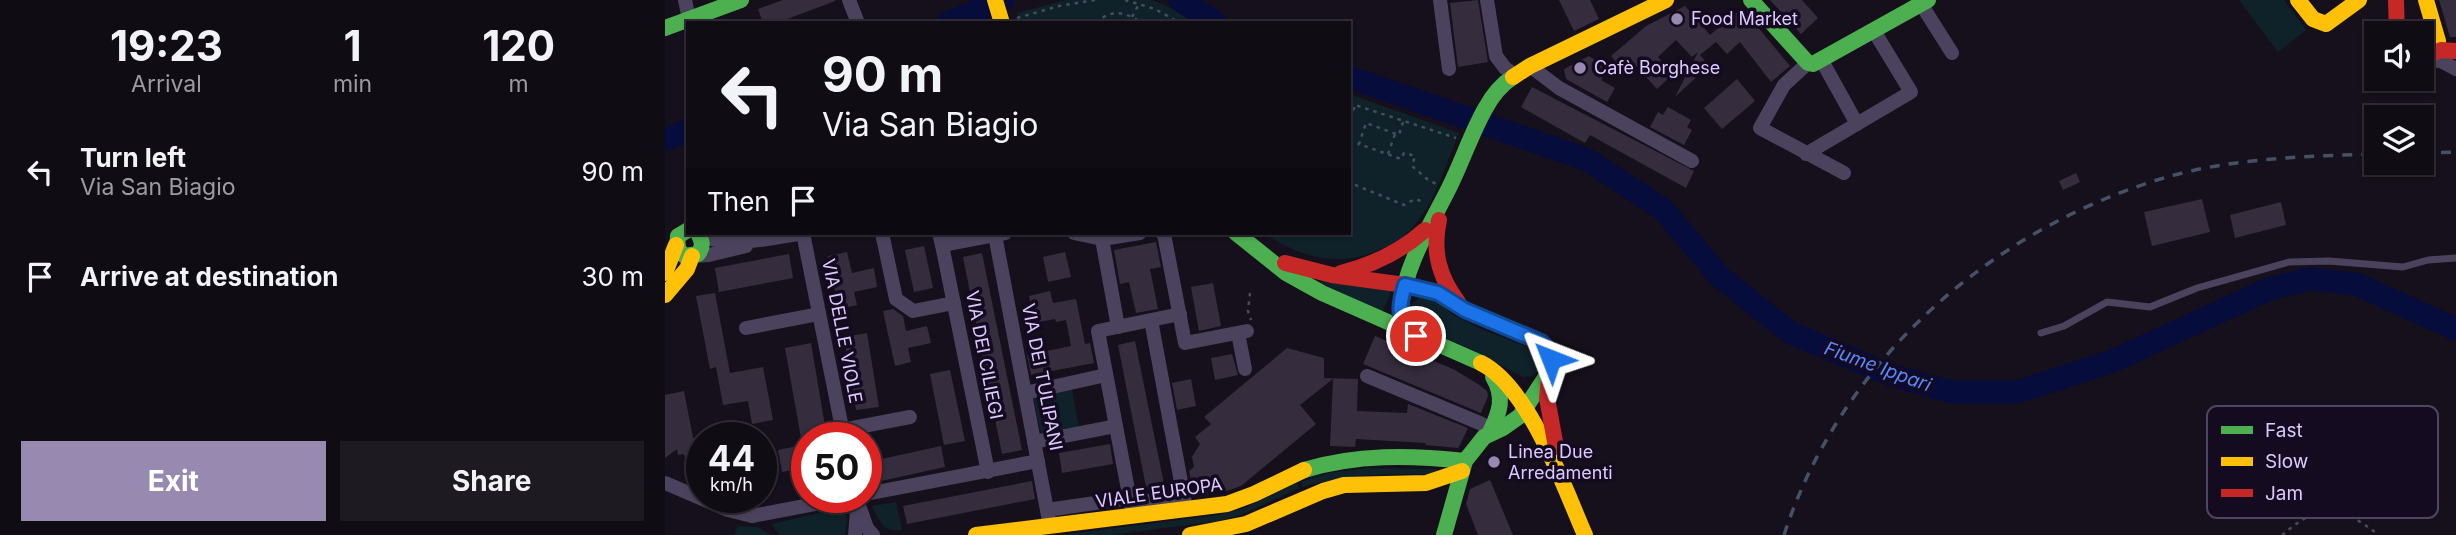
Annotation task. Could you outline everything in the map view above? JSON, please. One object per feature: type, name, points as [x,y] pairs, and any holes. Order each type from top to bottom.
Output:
[{"type":"main road","points":[[665,28],[741,0]]},
{"type":"main road","points":[[995,0],[1006,19]]},
{"type":"main road","points":[[1416,336],[1406,328],[1400,311],[1405,285],[1464,141],[1486,107],[1504,83],[1530,66],[1666,0]]},
{"type":"main road","points":[[1751,0],[1815,62],[1925,2]]},
{"type":"main road","points":[[2298,0],[2319,24],[2326,24],[2359,1]]},
{"type":"main road","points":[[2426,0],[2437,53],[2456,41]]},
{"type":"main road","points":[[2397,2],[2411,21]]},
{"type":"main road","points":[[1445,187],[1438,226],[1438,268],[1444,282],[1465,310]]},
{"type":"main road","points":[[1332,275],[1387,258],[1410,244],[1428,227]]},
{"type":"main road","points":[[690,235],[680,253],[690,263]]},
{"type":"main road","points":[[665,295],[702,248],[690,235]]},
{"type":"main road","points":[[665,273],[690,235]]},
{"type":"main road","points":[[1238,235],[1286,273],[1322,293],[1416,336],[1526,385],[1536,383],[1548,373]]},
{"type":"main road","points":[[1267,258],[1304,270],[1405,285],[1438,293],[1465,310],[1541,342],[1551,359],[1547,398],[1551,426],[1585,535]]},
{"type":"main road","points":[[1485,365],[1507,385],[1539,431],[1575,508]]},
{"type":"main road","points":[[1485,365],[1501,393],[1497,430]]},
{"type":"main road","points":[[1444,535],[1464,466],[1479,440],[1520,416],[1548,373]]},
{"type":"main road","points":[[1497,430],[1521,431],[1530,438],[1575,508]]},
{"type":"main road","name":"VIALE EUROPA","points":[[976,535],[1049,518],[1131,506],[1237,501],[1303,471],[1338,461],[1397,457],[1464,466]]},
{"type":"main road","points":[[1190,535],[1236,528],[1265,518],[1306,498],[1345,485],[1369,482],[1421,484],[1449,477],[1464,466]]},
{"type":"main road","points":[[1421,484],[1444,497],[1451,506]]},
{"type":"street","points":[[685,0],[689,19]]},
{"type":"street","points":[[849,0],[857,21]]},
{"type":"street","points":[[1440,0],[1449,69]]},
{"type":"street","points":[[1487,0],[1496,56],[1515,76]]},
{"type":"street","points":[[1925,2],[1952,53]]},
{"type":"street","points":[[1806,154],[1911,92],[1874,31]]},
{"type":"street","points":[[1844,173],[1760,128],[1784,85],[1815,62],[1857,124]]},
{"type":"street","points":[[1530,66],[1559,88],[1692,161]]},
{"type":"street","points":[[690,235],[730,242],[790,235]]},
{"type":"street","points":[[720,235],[730,242]]},
{"type":"street","name":"VIA DELLE VIOLE","points":[[803,235],[841,422]]},
{"type":"street","points":[[883,235],[896,299],[913,311],[954,303]]},
{"type":"street","points":[[941,239],[988,235]]},
{"type":"street","name":"VIA DEI TULIPANI","points":[[1000,235],[1025,393],[1049,518]]},
{"type":"street","points":[[1083,235],[1102,239],[1127,235]]},
{"type":"street","points":[[1164,235],[1185,343],[1245,329],[1245,369]]},
{"type":"street","points":[[690,263],[771,238]]},
{"type":"street","name":"VIA DEI CILIEGI","points":[[941,239],[988,471]]},
{"type":"street","points":[[1102,239],[1118,327]]},
{"type":"street","points":[[746,328],[819,314]]},
{"type":"street","points":[[1131,506],[1098,331],[1180,314]]},
{"type":"street","points":[[1151,320],[1185,502]]},
{"type":"street","points":[[1025,393],[1107,375]]},
{"type":"street","points":[[1367,376],[1497,430]]},
{"type":"street","points":[[882,424],[910,417]]},
{"type":"street","points":[[1034,442],[1116,426]]},
{"type":"street","points":[[882,493],[1038,461]]},
{"type":"street","points":[[665,483],[728,510],[752,516],[791,509]]},
{"type":"street","points":[[855,535],[857,513]]},
{"type":"street","points":[[862,513],[867,528],[873,535]]},
{"type":"street","points":[[1238,535],[1265,518]]},
{"type":"lane","points":[[2041,333],[2064,326],[2107,302],[2150,307],[2208,284],[2289,262],[2329,261],[2403,267],[2428,260],[2456,258]]},
{"type":"path","points":[[1006,19],[1095,0]]},
{"type":"path","points":[[1125,0],[1155,9],[1176,21]]},
{"type":"path","points":[[1132,17],[1139,4]]},
{"type":"path","points":[[1098,21],[1113,12],[1123,13],[1139,21]]},
{"type":"path","points":[[1351,104],[1464,141]]},
{"type":"path","points":[[1351,114],[1356,105]]},
{"type":"path","points":[[1359,144],[1366,123],[1399,135],[1403,122]]},
{"type":"path","points":[[1388,154],[1395,134]]},
{"type":"path","points":[[1351,145],[1359,144],[1401,159],[1404,153],[1415,156],[1412,166],[1427,180],[1445,187]]},
{"type":"path","points":[[1351,182],[1404,205],[1415,199],[1421,201],[1425,208]]},
{"type":"path","points":[[1245,329],[1251,319],[1248,311],[1250,293]]},
{"type":"path","points":[[2282,535],[2302,518]]},
{"type":"path","points":[[2355,518],[2379,535]]},
{"type":"shaded area","points":[[1066,0],[1152,0],[1192,21],[1020,21],[1017,13]]},
{"type":"shaded area","points":[[2239,0],[2284,0],[2306,30],[2278,52]]},
{"type":"shaded area","points":[[1351,95],[1459,133],[1431,201],[1404,236],[1374,252],[1344,259],[1316,257],[1289,248],[1266,235],[1351,235]]},
{"type":"shaded area","points":[[1318,281],[1392,290],[1382,313]]},
{"type":"shaded area","points":[[1419,298],[1439,301],[1450,313],[1479,328],[1535,350],[1541,358],[1539,371],[1532,376],[1523,377],[1471,349],[1416,326],[1411,311]]},
{"type":"shaded area","points":[[1072,389],[1079,427],[1041,434],[1033,396]]},
{"type":"shaded area","points":[[1368,468],[1437,469],[1436,474],[1353,477],[1303,487],[1301,482],[1328,473]]},
{"type":"shaded area","points":[[1297,483],[1299,488],[1244,514],[1219,521],[1112,535],[1060,535],[1218,515],[1242,509]]},
{"type":"shaded area","points":[[896,502],[902,530],[886,528],[880,521],[876,513],[882,513],[882,504]]},
{"type":"shaded area","points":[[819,513],[846,513],[847,520],[845,535],[780,535],[771,524]]},
{"type":"shaded area","points":[[738,526],[758,527],[771,535],[734,535]]},
{"type":"building","points":[[783,0],[835,0],[782,21],[762,21],[758,9]]},
{"type":"building","points":[[1478,0],[1488,62],[1458,67],[1450,3]]},
{"type":"building","points":[[1559,0],[1590,0],[1599,19],[1574,31]]},
{"type":"building","points":[[1770,0],[1802,0],[1818,18],[1801,34]]},
{"type":"building","points":[[2439,0],[2456,0],[2456,37],[2450,37]]},
{"type":"building","points":[[1685,6],[1710,35],[1742,8],[1790,66],[1771,82],[1740,42],[1727,54],[1716,42],[1700,55],[1706,62],[1701,67],[1704,70],[1675,97],[1698,52],[1692,57],[1676,40],[1658,57],[1673,74],[1657,89],[1636,66],[1628,75],[1611,56],[1646,26]]},
{"type":"building","points":[[1589,56],[1608,68],[1601,80],[1615,88],[1607,102],[1566,79],[1564,69]]},
{"type":"building","points":[[1737,79],[1755,101],[1722,129],[1704,108]]},
{"type":"building","points":[[1532,87],[1694,171],[1686,188],[1590,135],[1585,143],[1521,107]]},
{"type":"building","points":[[1668,107],[1691,120],[1687,127],[1692,130],[1684,145],[1650,127],[1658,112],[1663,115]]},
{"type":"building","points":[[2076,173],[2080,182],[2063,190],[2059,181]]},
{"type":"building","points":[[2202,199],[2210,232],[2152,246],[2144,212]]},
{"type":"building","points":[[2281,202],[2286,225],[2235,238],[2230,215]]},
{"type":"building","points":[[1156,242],[1161,267],[1150,269],[1158,309],[1136,313],[1129,282],[1120,284],[1114,250]]},
{"type":"building","points":[[924,246],[933,288],[914,292],[905,250]]},
{"type":"building","points":[[847,252],[852,273],[874,268],[877,287],[854,292],[857,305],[839,309],[828,256]]},
{"type":"building","points":[[1065,252],[1071,277],[1048,282],[1043,257]]},
{"type":"building","points":[[982,253],[1022,450],[1002,454],[963,257]]},
{"type":"building","points":[[789,254],[793,278],[719,292],[715,268]]},
{"type":"building","points":[[1213,283],[1221,326],[1199,331],[1191,287]]},
{"type":"building","points":[[1050,291],[1053,303],[1076,299],[1085,344],[1090,343],[1094,363],[1031,375],[1027,355],[1071,346],[1066,320],[1034,323],[1029,296]]},
{"type":"building","points":[[715,293],[730,373],[763,367],[773,420],[752,422],[748,401],[723,405],[716,367],[710,369],[696,296]]},
{"type":"building","points":[[893,309],[903,316],[906,331],[927,326],[931,343],[908,348],[911,362],[895,366],[883,311]]},
{"type":"building","points":[[867,333],[879,407],[856,410],[844,337]]},
{"type":"building","points":[[1375,336],[1453,369],[1478,384],[1487,391],[1488,396],[1481,413],[1363,364]]},
{"type":"building","points":[[1135,341],[1164,484],[1146,487],[1118,345]]},
{"type":"building","points":[[811,343],[824,422],[798,422],[785,348]]},
{"type":"building","points":[[1287,348],[1324,358],[1324,378],[1358,379],[1357,411],[1407,413],[1408,404],[1468,428],[1460,445],[1458,448],[1425,445],[1426,443],[1356,439],[1355,447],[1330,446],[1333,379],[1300,405],[1316,424],[1241,486],[1224,492],[1219,486],[1210,494],[1202,495],[1191,481],[1189,471],[1194,467],[1192,457],[1200,444],[1195,437],[1211,424],[1204,417]]},
{"type":"building","points":[[1232,354],[1238,375],[1215,380],[1211,358]]},
{"type":"building","points":[[950,370],[965,441],[944,445],[930,374]]},
{"type":"building","points":[[1191,379],[1196,406],[1177,410],[1172,383]]},
{"type":"building","points":[[684,391],[690,422],[686,422],[686,464],[684,454],[678,455],[677,449],[665,458],[665,395]]},
{"type":"building","points":[[1110,444],[1113,464],[1062,473],[1059,453]]},
{"type":"building","points":[[941,446],[945,467],[882,481],[882,459]]},
{"type":"building","points":[[791,447],[791,470],[782,472],[778,450]]},
{"type":"building","points":[[1490,480],[1513,535],[1478,535],[1466,504],[1470,489]]},
{"type":"building","points":[[1032,481],[1035,499],[907,524],[903,506]]},
{"type":"waterway","name":"Fiume Ippari","points":[[953,21],[1003,0]]},
{"type":"waterway","name":"Fiume Ippari","points":[[1180,0],[1213,21]]},
{"type":"waterway","name":"Fiume Ippari","points":[[1351,78],[1588,160],[1664,210],[1720,277],[1791,333],[1891,375],[1952,392],[2017,392],[2113,361],[2269,289],[2310,279],[2356,284],[2456,329]]},
{"type":"waterway","name":"Fiume Ippari","points":[[665,140],[686,131]]},
{"type":"railway","points":[[2434,153],[2456,152]]},
{"type":"railway","points":[[1784,535],[1810,471],[1843,412],[1884,358],[1931,310],[1984,267],[2041,230],[2103,200],[2167,177],[2244,162],[2364,154]]},
{"type":"traffic: fast","points":[[665,28],[741,0]]},
{"type":"traffic: fast","points":[[1751,0],[1808,63],[1813,64],[1928,0]]},
{"type":"traffic: fast","points":[[1415,335],[1405,323],[1401,312],[1407,277],[1485,109],[1497,91],[1513,77]]},
{"type":"traffic: fast","points":[[686,231],[678,236],[678,247],[685,256],[698,254],[700,251],[702,244],[699,235]]},
{"type":"traffic: fast","points":[[1238,235],[1286,273],[1322,293],[1481,363]]},
{"type":"traffic: fast","points":[[1444,535],[1465,461],[1484,437],[1520,416],[1547,375]]},
{"type":"traffic: fast","points":[[1490,432],[1500,404],[1499,391],[1493,377]]},
{"type":"traffic: fast","points":[[1304,470],[1344,461],[1384,457],[1465,461]]},
{"type":"traffic: slow","points":[[995,0],[1001,21]]},
{"type":"traffic: slow","points":[[1513,77],[1530,66],[1666,0]]},
{"type":"traffic: slow","points":[[2298,0],[2313,19],[2326,24],[2359,0]]},
{"type":"traffic: slow","points":[[2426,0],[2438,41]]},
{"type":"traffic: slow","points":[[665,273],[676,245]]},
{"type":"traffic: slow","points":[[665,295],[687,269],[692,256]]},
{"type":"traffic: slow","points":[[1481,363],[1498,375],[1515,393],[1529,415],[1556,466],[1585,535]]},
{"type":"traffic: slow","points":[[976,535],[1227,504],[1304,470]]},
{"type":"traffic: slow","points":[[1190,535],[1246,524],[1323,491],[1344,485],[1426,483],[1462,471]]},
{"type":"traffic: jam","points":[[2396,0],[2397,21]]},
{"type":"traffic: jam","points":[[2434,53],[2441,50],[2456,51]]},
{"type":"traffic: jam","points":[[1439,220],[1436,242],[1439,263],[1446,283],[1458,302]]},
{"type":"traffic: jam","points":[[1341,273],[1386,257],[1425,230]]},
{"type":"traffic: jam","points":[[1285,263],[1332,275],[1405,285],[1438,293],[1465,310],[1541,342],[1551,359],[1547,398],[1556,447]]},
{"type":"place","name":"Food Market","points":[[1677,19]]},
{"type":"place","name":"Cafè Borghese","points":[[1580,68]]},
{"type":"place","name":"Linea Due Arredamenti","points":[[1494,462]]},
{"type":"route","points":[[1416,336],[1406,328],[1400,311],[1405,285],[1438,293],[1465,310],[1541,342],[1551,359]]}]
